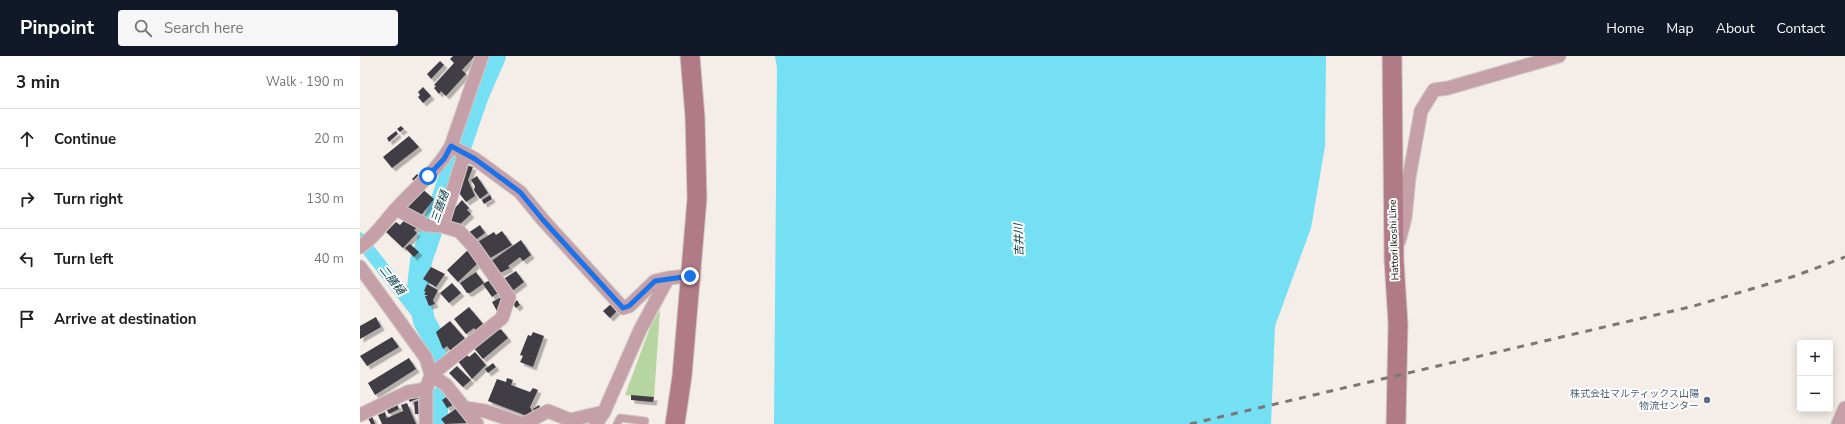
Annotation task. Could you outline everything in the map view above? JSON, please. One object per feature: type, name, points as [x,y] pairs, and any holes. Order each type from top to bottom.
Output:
[{"type":"street","points":[[365,244],[444,159],[451,146],[482,56]]},
{"type":"street","points":[[675,424],[682,376],[697,199],[695,117],[690,56]]},
{"type":"street","name":"Hattori Ikoshi Line","points":[[1392,56],[1394,260],[1398,324],[1396,424]]},
{"type":"street","points":[[1394,260],[1405,218],[1409,178],[1421,111],[1434,90],[1448,88],[1559,56]]},
{"type":"street","points":[[451,146],[464,155],[475,159],[520,192],[543,220],[623,308],[629,306],[655,281],[690,276]]},
{"type":"street","points":[[442,226],[464,155]]},
{"type":"street","points":[[396,209],[426,225],[442,226],[459,232],[473,246],[509,297],[502,318],[431,375],[426,389],[426,424]]},
{"type":"street","points":[[360,267],[426,358],[431,375],[446,385],[477,424]]},
{"type":"street","points":[[596,424],[604,412],[640,330],[668,278]]},
{"type":"street","points":[[360,415],[408,392],[426,389]]},
{"type":"street","points":[[465,408],[485,411],[524,424],[548,411],[570,420],[604,412]]},
{"type":"street","points":[[1838,424],[1845,408]]},
{"type":"lane","points":[[618,424],[620,418],[645,421]]},
{"type":"green space","points":[[660,310],[654,398],[625,395],[651,325]]},
{"type":"water","name":"吉井川","points":[[775,56],[1326,56],[1325,146],[1311,228],[1275,326],[1271,424],[774,424],[777,68]]},
{"type":"building","points":[[453,56],[475,56],[462,70],[466,74],[446,96],[441,91],[439,94],[434,88],[436,86],[434,85],[454,63],[450,59]]},
{"type":"building","points":[[440,61],[444,65],[431,79],[427,74]]},
{"type":"building","points":[[423,87],[431,96],[423,103],[418,97],[420,95],[418,92]]},
{"type":"building","points":[[401,126],[404,129],[400,132],[397,129]]},
{"type":"building","points":[[396,131],[398,134],[389,142],[387,138]]},
{"type":"building","points":[[409,136],[419,147],[392,168],[383,157]]},
{"type":"building","points":[[466,165],[473,167],[468,180],[475,196],[466,202],[456,189]]},
{"type":"building","points":[[417,174],[420,177],[415,182],[412,179]]},
{"type":"building","points":[[477,176],[488,193],[480,199],[474,190],[475,186],[471,180]]},
{"type":"building","points":[[420,187],[434,199],[419,218],[405,205]]},
{"type":"building","points":[[490,195],[492,199],[484,204],[482,200]]},
{"type":"building","points":[[462,200],[469,208],[467,210],[471,214],[457,227],[447,217]]},
{"type":"building","points":[[409,215],[420,225],[414,230],[417,233],[403,248],[386,232],[396,222],[400,225]]},
{"type":"building","points":[[480,225],[485,233],[474,241],[468,233]]},
{"type":"building","points":[[502,231],[512,245],[487,260],[476,243],[494,232],[496,235]]},
{"type":"building","points":[[521,240],[531,255],[523,261],[520,257],[508,266],[510,268],[498,274],[490,262]]},
{"type":"building","points":[[410,244],[419,252],[414,257],[405,248]]},
{"type":"building","points":[[470,248],[479,262],[458,282],[447,270]]},
{"type":"building","points":[[431,267],[445,274],[436,287],[423,279]]},
{"type":"building","points":[[516,271],[524,282],[511,292],[502,280]]},
{"type":"building","points":[[476,272],[484,283],[470,293],[467,293],[460,283]]},
{"type":"building","points":[[493,278],[502,290],[492,297],[483,284]]},
{"type":"building","points":[[452,283],[461,293],[449,303],[440,293]]},
{"type":"building","points":[[427,284],[438,290],[433,300],[435,304],[429,306],[425,296],[428,296],[424,294],[426,292],[424,291]]},
{"type":"building","points":[[505,295],[498,313],[492,302]]},
{"type":"building","points":[[517,300],[520,305],[516,308],[513,304]]},
{"type":"building","points":[[612,303],[618,310],[610,318],[603,311]]},
{"type":"building","points":[[469,307],[484,325],[476,331],[474,328],[466,334],[454,319]]},
{"type":"building","points":[[376,317],[381,327],[360,339],[360,326]]},
{"type":"building","points":[[450,321],[469,343],[454,355],[447,346],[443,349],[436,332]]},
{"type":"building","points":[[498,328],[500,330],[501,329],[508,338],[483,359],[473,347]]},
{"type":"building","points":[[533,332],[544,336],[533,367],[520,362],[523,356],[520,355],[528,335],[531,336]]},
{"type":"building","points":[[392,337],[399,347],[367,366],[360,356]]},
{"type":"building","points":[[475,352],[486,365],[472,379],[457,360],[465,353],[469,357]]},
{"type":"building","points":[[409,358],[416,369],[375,395],[368,383]]},
{"type":"building","points":[[493,363],[496,367],[488,373],[485,369]]},
{"type":"building","points":[[457,366],[471,380],[463,387],[449,373]]},
{"type":"building","points":[[507,378],[513,380],[511,385],[530,392],[533,388],[538,390],[530,407],[532,411],[527,416],[488,401],[497,379],[506,382]]},
{"type":"building","points":[[415,395],[419,398],[410,402],[408,399]]},
{"type":"building","points":[[631,395],[654,397],[653,402],[631,400]]},
{"type":"building","points":[[448,396],[453,405],[447,408],[442,400]]},
{"type":"building","points":[[418,401],[419,414],[415,414],[414,402]]},
{"type":"building","points":[[407,403],[416,424],[382,424],[378,415],[385,412],[387,418],[403,411],[401,405]]},
{"type":"building","points":[[397,404],[399,409],[389,414],[386,409]]},
{"type":"building","points":[[539,405],[541,409],[535,412],[533,409]]},
{"type":"building","points":[[457,408],[467,423],[445,424],[441,419]]},
{"type":"building","points":[[372,416],[375,424],[371,424],[368,418]]},
{"type":"waterway","name":"三膳樋","points":[[437,362],[432,335],[424,321],[418,287],[421,261],[478,95],[495,56]]},
{"type":"waterway","name":"二膳樋","points":[[360,239],[424,321]]},
{"type":"waterway","name":"三膳樋","points":[[437,399],[437,424]]},
{"type":"railway","points":[[1190,424],[1694,306],[1795,276],[1845,257]]},
{"type":"place","name":"株式会社マルティックス山陽 物流センター","points":[[1707,400]]},
{"type":"route","points":[[428,176],[444,159],[451,146],[464,155],[475,159],[520,192],[543,220],[623,308],[629,306],[655,281],[690,276]]}]
